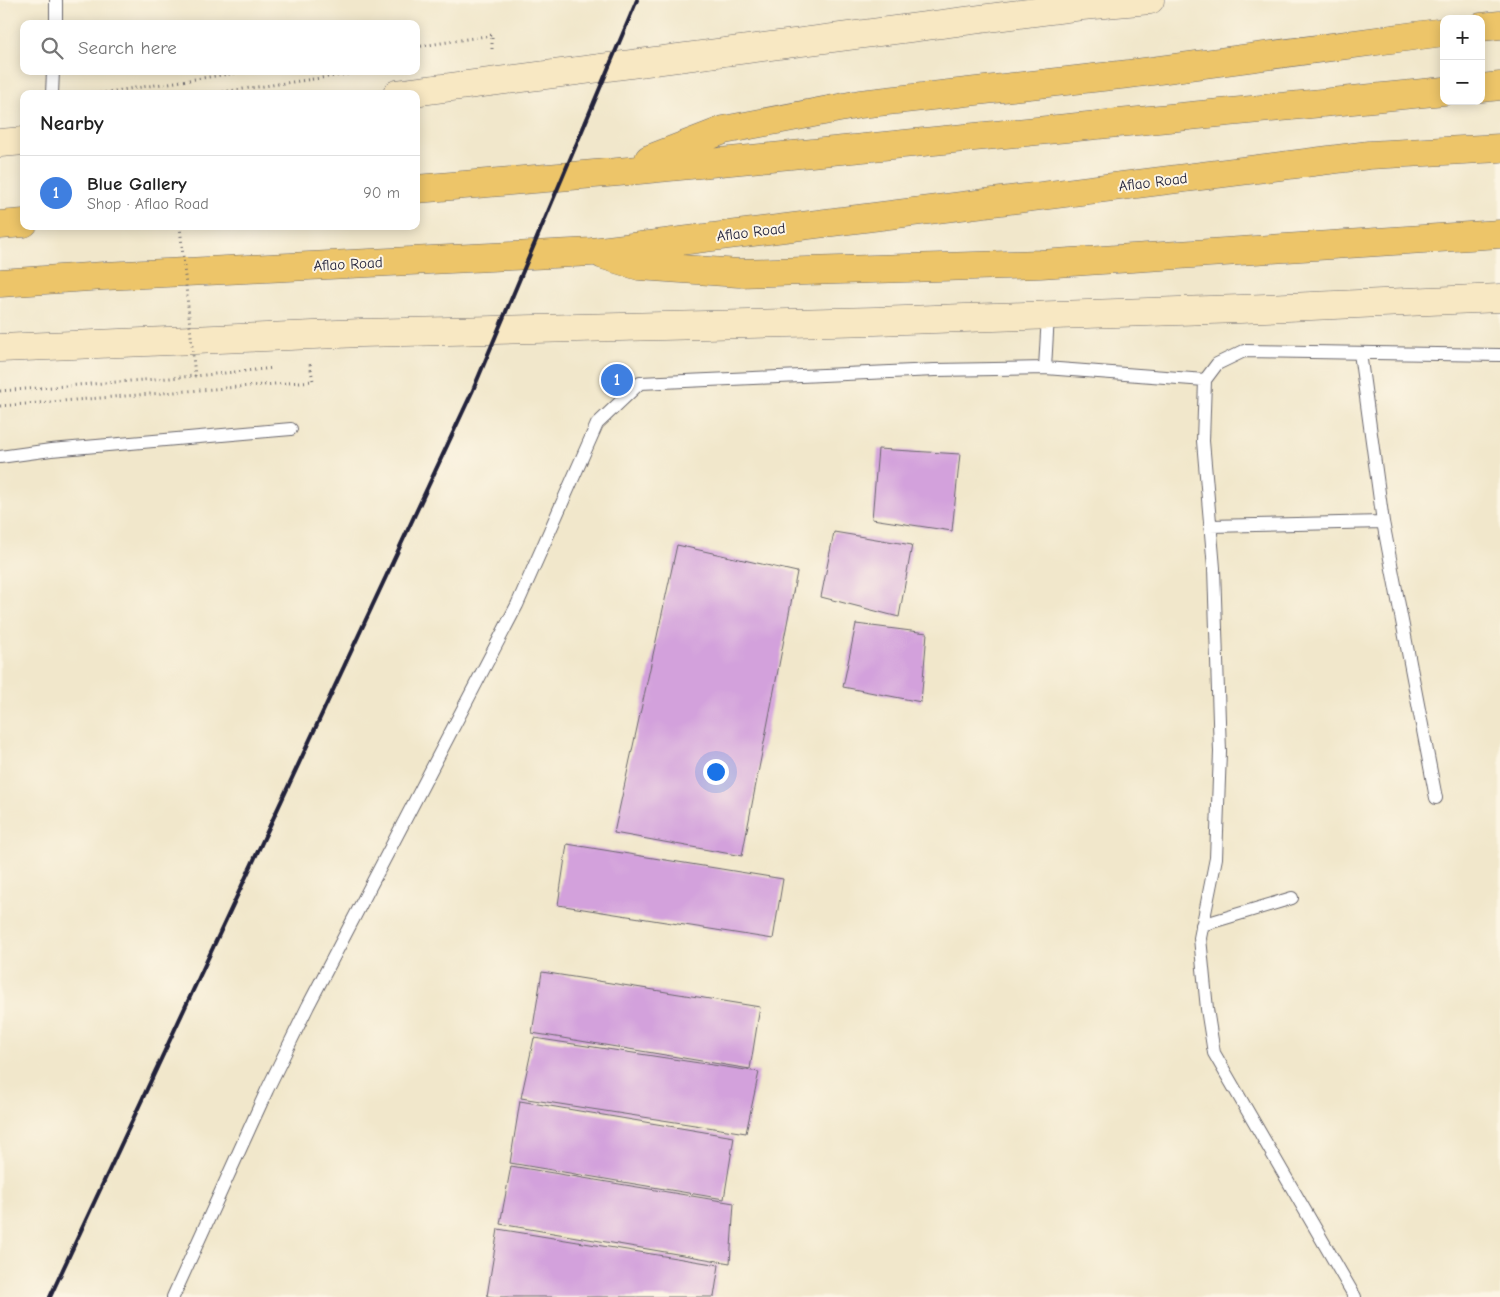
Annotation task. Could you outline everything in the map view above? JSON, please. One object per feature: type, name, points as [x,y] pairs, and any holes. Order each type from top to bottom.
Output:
[{"type":"highway","points":[[1485,27],[1500,25]]},
{"type":"highway","points":[[618,172],[724,130],[860,104],[1129,74],[1440,33]]},
{"type":"highway","points":[[1485,88],[1500,86]]},
{"type":"highway","points":[[420,189],[618,172],[1440,91]]},
{"type":"highway","name":"Aflao Road","points":[[0,283],[104,276],[592,252],[1369,155],[1500,148]]},
{"type":"highway","points":[[0,224],[20,222]]},
{"type":"highway","points":[[592,252],[639,266],[739,273],[1040,264],[1500,234]]},
{"type":"street","points":[[420,91],[1082,6],[1150,0]]},
{"type":"street","points":[[0,143],[20,141]]},
{"type":"street","points":[[0,348],[360,333],[1048,315],[1500,298]]},
{"type":"lane","points":[[56,0],[56,20]]},
{"type":"lane","points":[[52,90],[53,75]]},
{"type":"lane","points":[[1045,368],[1048,315]]},
{"type":"lane","points":[[1356,1297],[1214,1052],[1207,1009],[1200,938],[1216,858],[1220,752],[1214,568],[1203,441],[1205,380],[1217,364],[1244,351],[1500,355]]},
{"type":"lane","points":[[1360,353],[1383,522],[1436,798]]},
{"type":"lane","points":[[173,1297],[267,1090],[308,1006],[517,605],[597,424],[640,383],[936,370],[1045,368],[1205,380]]},
{"type":"lane","points":[[0,457],[51,450],[292,429]]},
{"type":"lane","points":[[1210,526],[1383,522]]},
{"type":"lane","points":[[1202,925],[1292,898]]},
{"type":"path","points":[[420,45],[492,35],[492,54]]},
{"type":"path","points":[[122,90],[222,75]]},
{"type":"path","points":[[236,90],[342,75]]},
{"type":"path","points":[[0,390],[195,376],[180,230]]},
{"type":"path","points":[[0,406],[312,381],[310,364]]},
{"type":"building","points":[[878,449],[960,454],[952,531],[872,519]]},
{"type":"building","points":[[834,532],[912,545],[899,617],[821,597]]},
{"type":"building","points":[[677,545],[797,572],[742,856],[614,833]]},
{"type":"building","points":[[856,624],[927,633],[921,702],[843,687]]},
{"type":"building","points":[[567,844],[783,879],[773,939],[558,905]]},
{"type":"building","points":[[542,972],[760,1007],[750,1069],[532,1033]]},
{"type":"building","points":[[534,1038],[759,1072],[746,1133],[521,1098]]},
{"type":"building","points":[[520,1101],[734,1137],[724,1199],[510,1163]]},
{"type":"building","points":[[511,1166],[734,1203],[730,1263],[500,1224]]},
{"type":"building","points":[[498,1229],[719,1265],[714,1297],[487,1296]]},
{"type":"railway","points":[[50,1297],[473,390],[637,0]]},
{"type":"place","name":"Blue Gallery","points":[[617,380]]}]
